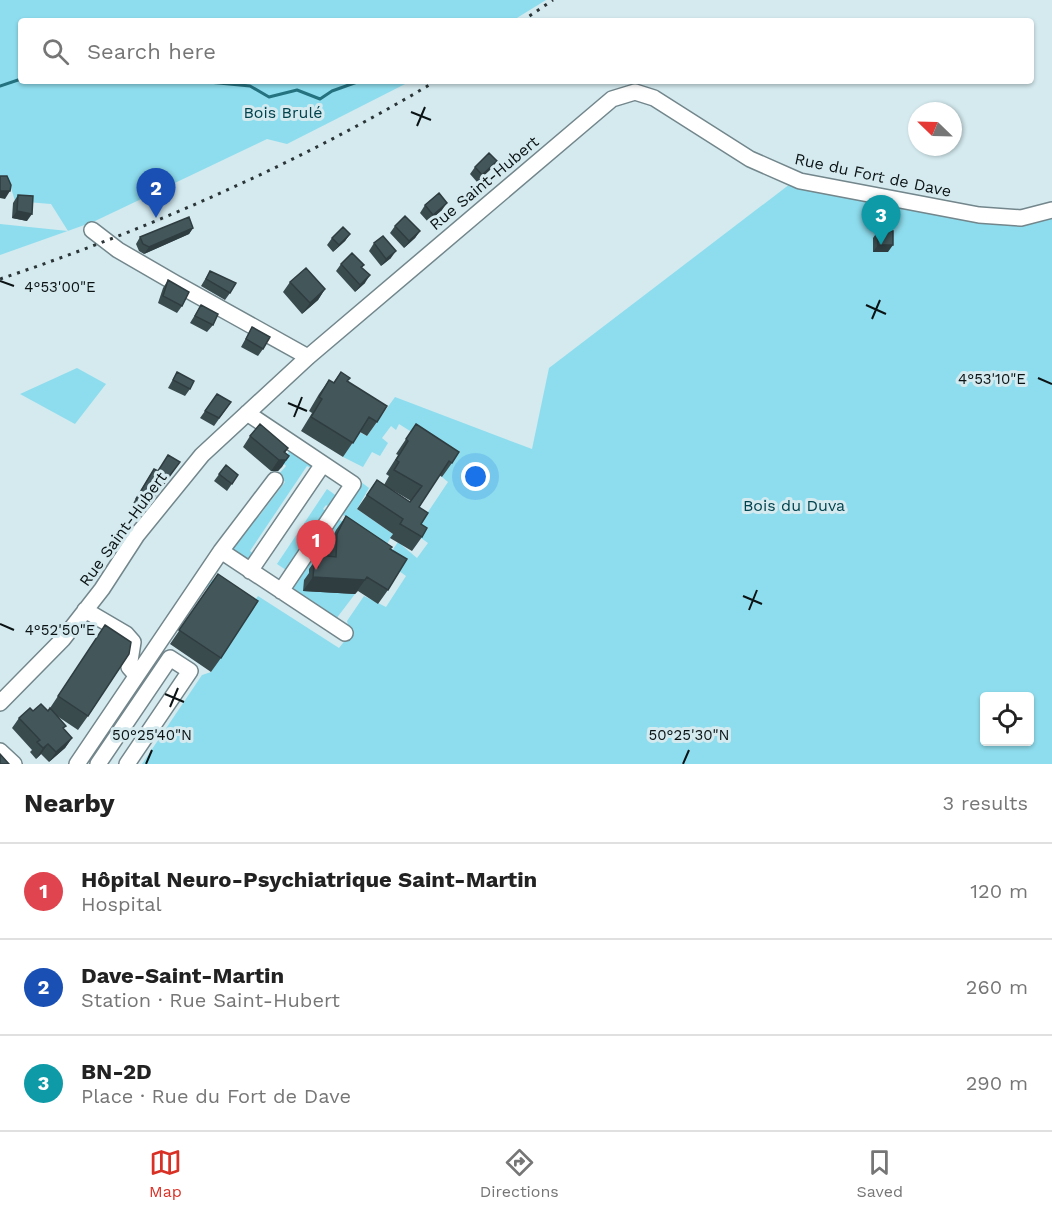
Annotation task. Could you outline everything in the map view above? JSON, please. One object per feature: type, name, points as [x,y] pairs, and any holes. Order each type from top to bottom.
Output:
[{"type":"street","name":"Rue du Fort de Dave","points":[[635,92],[670,106],[750,159],[800,181],[979,215],[1021,218],[1052,210]]},
{"type":"street","name":"Rue Saint-Hubert","points":[[0,703],[63,639],[86,610],[137,535],[202,455],[308,357],[612,99],[635,92]]},
{"type":"street","points":[[92,230],[118,250],[308,357]]},
{"type":"street","points":[[247,413],[352,484],[281,591]]},
{"type":"street","points":[[250,571],[322,464]]},
{"type":"street","points":[[77,764],[221,551],[275,480]]},
{"type":"street","points":[[221,551],[345,633]]},
{"type":"street","points":[[86,610],[126,634],[133,642],[129,667],[136,675]]},
{"type":"street","points":[[98,764],[170,658],[190,671],[127,764]]},
{"type":"street","points":[[0,751],[14,764]]},
{"type":"green space","name":"Bois Brulé","points":[[0,0],[546,0],[517,18],[18,18],[18,84],[405,84],[287,144],[267,139],[93,222],[68,231],[51,204],[15,201],[8,178],[0,178]]},
{"type":"green space","name":"Bois du Duva","points":[[790,184],[942,214],[1052,214],[1052,764],[142,764],[202,675],[211,672],[248,615],[205,586],[210,578],[251,606],[258,596],[339,648],[350,634],[347,621],[364,596],[386,607],[406,576],[385,561],[398,542],[417,558],[428,543],[421,538],[426,528],[390,504],[426,515],[448,482],[442,477],[449,466],[440,450],[399,424],[396,430],[391,426],[382,438],[388,443],[380,456],[372,452],[363,467],[343,457],[359,432],[367,436],[395,397],[532,449],[549,368]]},
{"type":"green space","points":[[0,224],[68,231],[0,255]]},
{"type":"green space","points":[[77,368],[106,384],[75,424],[20,394]]},
{"type":"green space","points":[[291,449],[313,463],[314,469],[307,466],[250,551],[256,556],[246,560],[231,548],[255,514],[259,516],[285,482],[278,475],[286,466],[282,462]]},
{"type":"green space","points":[[361,482],[369,488],[357,509],[393,534],[387,544],[340,513]]},
{"type":"green space","points":[[327,489],[338,497],[331,508],[326,505],[323,509],[328,513],[289,572],[277,564]]},
{"type":"green space","points":[[337,518],[383,549],[336,531],[326,550],[355,594],[336,619],[292,590],[292,585]]},
{"type":"building","points":[[489,153],[497,161],[482,175],[475,167]]},
{"type":"building","points":[[0,176],[7,176],[11,185],[10,191],[0,191]]},
{"type":"building","points":[[439,193],[447,203],[433,215],[425,205]]},
{"type":"building","points":[[18,195],[33,196],[32,214],[17,211]]},
{"type":"building","points":[[405,216],[420,231],[409,241],[395,226]]},
{"type":"building","points":[[189,217],[193,228],[149,247],[143,244],[140,237]]},
{"type":"building","points":[[343,227],[350,234],[339,245],[332,238]]},
{"type":"building","points":[[878,231],[893,231],[893,245],[878,245]]},
{"type":"building","points":[[383,236],[396,251],[386,259],[374,243]]},
{"type":"building","points":[[352,253],[364,265],[361,267],[370,275],[360,285],[341,264]]},
{"type":"building","points":[[306,268],[325,289],[310,303],[290,282]]},
{"type":"building","points":[[210,271],[236,283],[230,293],[206,279]]},
{"type":"building","points":[[168,280],[189,292],[182,306],[163,296]]},
{"type":"building","points":[[201,305],[218,314],[213,325],[195,316]]},
{"type":"building","points":[[252,327],[270,337],[263,349],[246,339]]},
{"type":"building","points":[[177,372],[194,381],[190,389],[173,380]]},
{"type":"building","points":[[341,372],[350,378],[347,381],[387,406],[377,422],[369,417],[353,443],[311,417],[322,399],[319,397],[329,380],[334,383]]},
{"type":"building","points":[[217,394],[231,402],[219,418],[205,411]]},
{"type":"building","points":[[260,424],[288,448],[284,452],[289,456],[286,460],[279,460],[250,436]]},
{"type":"building","points":[[416,424],[459,452],[452,463],[449,461],[419,507],[428,513],[421,524],[427,528],[422,537],[400,524],[403,519],[367,495],[377,480],[410,502],[422,486],[394,470],[399,462],[396,460],[408,441],[406,439]]},
{"type":"building","points":[[168,455],[180,462],[148,505],[136,499],[154,469],[158,471]]},
{"type":"building","points":[[226,465],[238,475],[232,484],[219,474]]},
{"type":"building","points":[[346,516],[407,559],[388,590],[367,577],[365,580],[313,577],[314,566],[318,567],[319,555],[336,557],[337,534]]},
{"type":"building","points":[[218,574],[258,601],[221,658],[179,630]]},
{"type":"building","points":[[105,625],[131,642],[129,654],[88,716],[58,696]]},
{"type":"building","points":[[41,704],[48,711],[50,708],[66,726],[63,728],[72,738],[56,752],[48,744],[43,748],[37,742],[40,740],[19,718],[30,708],[33,711]]},
{"type":"building","points":[[0,754],[9,764],[0,764]]},
{"type":"waterway","points":[[0,86],[18,80]]},
{"type":"waterway","points":[[229,84],[250,86],[269,97],[297,90],[320,99],[332,91],[352,84]]},
{"type":"railway","points":[[526,18],[553,0]]},
{"type":"railway","points":[[0,279],[113,238],[224,192],[331,139],[431,84]]},
{"type":"place","name":"Dave-Saint-Martin","points":[[156,218]]},
{"type":"place","name":"BN-2D","points":[[881,245]]},
{"type":"place","name":"Hôpital Neuro-Psychiatrique Saint-Martin","points":[[316,570]]}]
